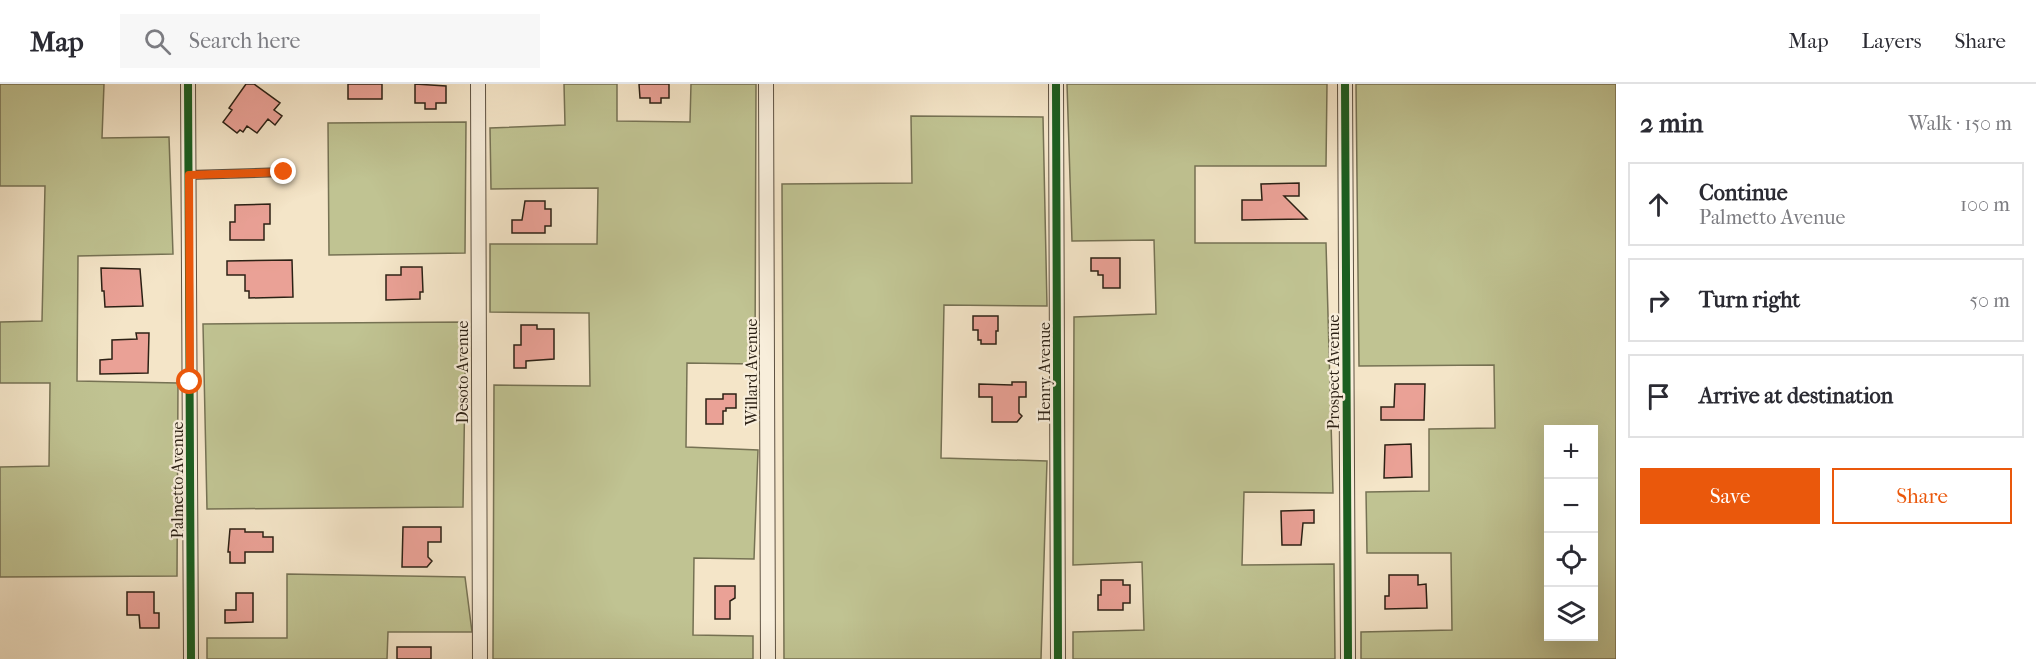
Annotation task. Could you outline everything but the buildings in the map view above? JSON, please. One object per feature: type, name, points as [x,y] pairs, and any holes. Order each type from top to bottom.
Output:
[{"type":"street","name":"Palmetto Avenue","points":[[188,84],[191,659]]},
{"type":"street","name":"Desoto Avenue","points":[[478,84],[480,659]]},
{"type":"street","name":"Willard Avenue","points":[[766,84],[768,659]]},
{"type":"street","name":"Henry Avenue","points":[[1056,84],[1058,659]]},
{"type":"street","name":"Prospect Avenue","points":[[1345,84],[1348,659]]},
{"type":"lane","points":[[189,175],[284,172]]},
{"type":"green space","points":[[0,84],[104,84],[102,138],[169,137],[173,254],[78,256],[77,381],[178,383],[177,576],[0,577],[0,467],[49,466],[50,383],[0,383],[0,322],[42,321],[45,186],[0,186]]},
{"type":"green space","points":[[564,84],[617,84],[617,121],[690,122],[691,84],[756,84],[755,364],[687,363],[686,447],[758,450],[754,559],[694,558],[693,635],[753,636],[753,659],[493,659],[494,385],[590,386],[589,313],[490,312],[490,244],[597,244],[598,188],[491,189],[490,128],[565,125]]},
{"type":"green space","points":[[1067,84],[1327,84],[1326,166],[1195,166],[1195,243],[1326,243],[1333,493],[1244,492],[1242,565],[1334,564],[1335,659],[1073,659],[1073,632],[1144,630],[1142,562],[1073,565],[1074,317],[1156,314],[1154,240],[1072,241]]},
{"type":"green space","points":[[1356,84],[1616,84],[1616,659],[1361,659],[1361,632],[1452,630],[1451,553],[1367,553],[1366,492],[1429,491],[1429,429],[1495,428],[1494,365],[1359,366]]},
{"type":"green space","points":[[911,116],[1043,117],[1047,306],[944,305],[941,458],[1047,461],[1041,659],[784,659],[782,184],[912,183]]},
{"type":"green space","points":[[466,122],[465,253],[329,255],[328,123]]},
{"type":"green space","points":[[466,322],[463,507],[207,509],[203,324]]},
{"type":"green space","points":[[287,574],[465,577],[472,632],[388,632],[387,659],[207,659],[207,638],[287,638]]},
{"type":"cycle path","points":[[188,84],[191,659]]},
{"type":"cycle path","points":[[1056,84],[1058,659]]},
{"type":"cycle path","points":[[1345,84],[1348,659]]},
{"type":"route","points":[[190,382],[189,175],[284,172]]}]
